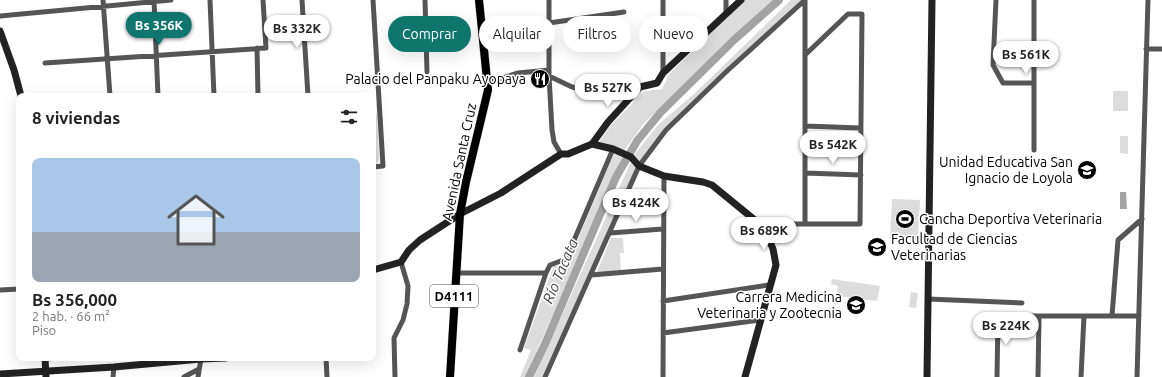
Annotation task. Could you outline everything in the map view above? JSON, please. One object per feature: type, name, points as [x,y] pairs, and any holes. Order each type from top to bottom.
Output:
[{"type":"main road","name":"Avenida Santa Cruz","points":[[450,377],[460,214],[488,90],[478,0]]},
{"type":"street","points":[[103,0],[110,93]]},
{"type":"street","points":[[0,16],[171,0]]},
{"type":"street","points":[[210,0],[214,93]]},
{"type":"street","points":[[45,63],[266,48],[263,0]]},
{"type":"street","points":[[302,0],[308,93]]},
{"type":"street","points":[[373,0],[376,93]]},
{"type":"street","points":[[425,0],[427,72]]},
{"type":"street","points":[[549,0],[549,16]]},
{"type":"street","points":[[663,0],[663,73]]},
{"type":"street","points":[[726,0],[726,14]]},
{"type":"street","points":[[487,83],[518,73],[549,73],[572,87],[585,90],[640,86],[657,83],[663,73],[741,0]]},
{"type":"street","points":[[805,0],[805,224]]},
{"type":"street","points":[[545,377],[639,166],[666,130],[727,71],[805,0]]},
{"type":"street","points":[[927,377],[932,0]]},
{"type":"street","points":[[996,0],[993,65],[1003,83],[1034,83]]},
{"type":"street","points":[[1034,0],[1034,150]]},
{"type":"street","points":[[1137,377],[1148,0]]},
{"type":"street","points":[[154,1],[158,93]]},
{"type":"street","points":[[555,22],[624,12]]},
{"type":"street","points":[[761,228],[768,224],[860,224],[862,14],[848,14],[805,55]]},
{"type":"street","points":[[0,31],[14,70],[20,93]]},
{"type":"street","points":[[257,48],[258,93]]},
{"type":"street","points":[[1146,49],[1162,48]]},
{"type":"street","points":[[549,52],[552,130],[554,142],[561,154]]},
{"type":"street","points":[[376,269],[401,262],[409,250],[420,240],[460,214],[501,193],[561,154],[568,154],[592,144],[608,122],[640,86]]},
{"type":"street","points":[[376,108],[383,166],[376,167]]},
{"type":"street","points":[[805,126],[861,128]]},
{"type":"street","points":[[592,144],[613,149],[629,156],[639,166],[664,176],[703,182],[712,185],[756,221],[768,237],[773,248],[776,265],[769,285],[745,377]]},
{"type":"street","points":[[520,350],[546,273],[550,265],[566,259],[613,149]]},
{"type":"street","points":[[805,173],[861,175]]},
{"type":"street","points":[[663,377],[664,176]]},
{"type":"street","points":[[1112,316],[1118,240],[1142,219]]},
{"type":"street","points":[[610,233],[664,229]]},
{"type":"street","points":[[395,377],[394,338],[403,320],[407,304],[408,286],[401,262]]},
{"type":"street","points":[[591,275],[663,269]]},
{"type":"street","points":[[456,273],[546,273]]},
{"type":"street","points":[[663,301],[769,285]]},
{"type":"street","points":[[0,290],[16,289]]},
{"type":"street","points":[[928,299],[1022,303]]},
{"type":"street","points":[[997,377],[998,316],[1139,316]]},
{"type":"street","points":[[1038,377],[1039,316]]},
{"type":"street","points":[[1081,377],[1084,316]]},
{"type":"street","points":[[663,333],[760,320]]},
{"type":"street","points":[[45,361],[45,374]]},
{"type":"street","points":[[0,374],[45,374],[179,361]]},
{"type":"street","points":[[198,377],[201,361]]},
{"type":"street","points":[[326,361],[327,377]]},
{"type":"street","points":[[113,377],[114,367]]},
{"type":"street","points":[[184,377],[199,369]]},
{"type":"shaded area","points":[[745,0],[774,0],[644,123],[624,151],[599,142],[611,125],[645,91],[662,89],[670,73],[692,52],[708,52],[708,36]]},
{"type":"shaded area","points":[[791,0],[802,0],[666,127],[640,162],[634,155],[658,125],[696,92]]},
{"type":"shaded area","points":[[1113,91],[1128,91],[1128,111],[1113,111]]},
{"type":"shaded area","points":[[376,114],[379,159],[376,164]]},
{"type":"shaded area","points":[[1120,136],[1128,136],[1128,154],[1120,153]]},
{"type":"shaded area","points":[[614,154],[624,158],[603,198],[525,377],[520,377],[531,350],[524,348],[554,265],[566,267]]},
{"type":"shaded area","points":[[631,162],[637,168],[542,377],[534,377]]},
{"type":"shaded area","points":[[1120,192],[1126,192],[1127,209],[1120,209]]},
{"type":"shaded area","name":"Cancha Deportiva Veterinaria","points":[[892,199],[920,200],[918,239],[890,238]]},
{"type":"shaded area","points":[[611,238],[623,238],[624,253],[620,253],[621,273],[596,274]]},
{"type":"shaded area","points":[[832,279],[880,286],[877,301],[836,296],[838,286],[831,284]]},
{"type":"shaded area","points":[[911,292],[918,293],[916,308],[909,307]]},
{"type":"waterway","name":"Río Tacata","points":[[529,377],[545,344],[616,177],[637,141],[660,113],[734,40],[779,0]]},
{"type":"place","name":"Palacio del Panpaku Ayopaya","points":[[540,79]]},
{"type":"place","name":"Unidad Educativa San Ignacio de Loyola","points":[[1087,170]]},
{"type":"place","name":"Cancha Deportiva Veterinaria","points":[[905,219]]},
{"type":"place","name":"Facultad de Ciencias Veterinarias","points":[[877,247]]},
{"type":"place","name":"Carrera Medicina Veterinaria y Zootecnia","points":[[856,305]]}]
